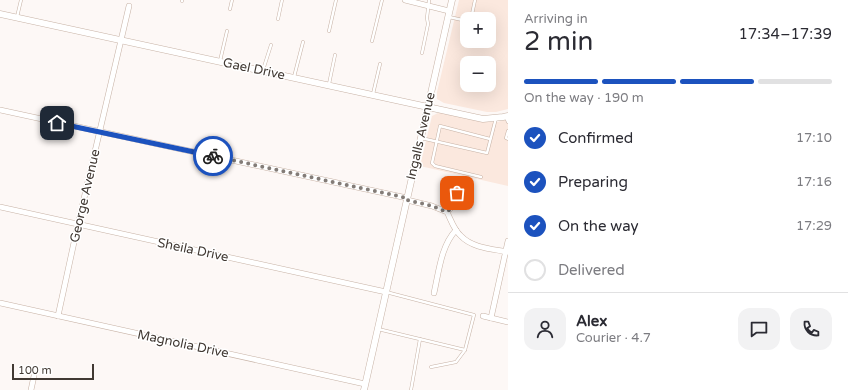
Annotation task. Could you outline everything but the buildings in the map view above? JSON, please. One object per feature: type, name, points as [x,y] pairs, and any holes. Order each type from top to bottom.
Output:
[{"type":"street","points":[[405,0],[429,3],[449,14]]},
{"type":"street","name":"Ingalls Avenue","points":[[365,387],[452,0]]},
{"type":"street","name":"George Avenue","points":[[58,316],[129,6]]},
{"type":"street","name":"Gael Drive","points":[[0,14],[483,119],[507,118]]},
{"type":"street","points":[[0,110],[407,199],[432,206],[447,212],[456,230],[468,242],[507,252]]},
{"type":"street","points":[[447,212],[452,208],[455,202],[459,183]]},
{"type":"street","name":"Sheila Drive","points":[[0,207],[386,292]]},
{"type":"street","points":[[434,293],[445,246],[449,238],[456,230]]},
{"type":"street","points":[[491,318],[507,252],[508,241]]},
{"type":"street","name":"Magnolia Drive","points":[[0,303],[365,387]]},
{"type":"street","points":[[483,316],[508,322]]},
{"type":"street","points":[[31,390],[34,376]]},
{"type":"lane","points":[[17,18],[21,0]]},
{"type":"lane","points":[[230,9],[232,0]]},
{"type":"lane","points":[[278,19],[282,0]]},
{"type":"lane","points":[[329,31],[336,0]]},
{"type":"lane","points":[[372,41],[382,0]]},
{"type":"lane","points":[[472,12],[475,0]]},
{"type":"lane","points":[[422,53],[428,24],[427,18],[429,3]]},
{"type":"lane","points":[[449,14],[460,18]]},
{"type":"lane","points":[[220,61],[227,31]]},
{"type":"lane","points":[[294,77],[303,42]]},
{"type":"lane","points":[[263,71],[271,45]]},
{"type":"lane","points":[[329,85],[335,55]]},
{"type":"lane","points":[[373,94],[380,64]]},
{"type":"lane","points":[[421,138],[487,153],[496,118]]},
{"type":"lane","points":[[481,177],[435,166],[432,163],[440,126],[490,139]]},
{"type":"lane","points":[[508,131],[506,138],[508,139]]},
{"type":"lane","points":[[386,292],[474,316],[465,350],[456,362],[431,367]]},
{"type":"lane","points":[[378,329],[465,350]]},
{"type":"lane","points":[[411,390],[420,339]]},
{"type":"shaded area","points":[[459,0],[508,0],[508,109],[496,112],[487,112],[444,103],[437,99],[437,92]]},
{"type":"shaded area","points":[[440,112],[489,122],[497,122],[508,119],[508,186],[420,166],[432,116]]},
{"type":"way so far","points":[[213,156],[407,198],[407,200],[441,208],[447,212],[452,208],[457,193]]},
{"type":"route","points":[[57,123],[213,156]]}]
